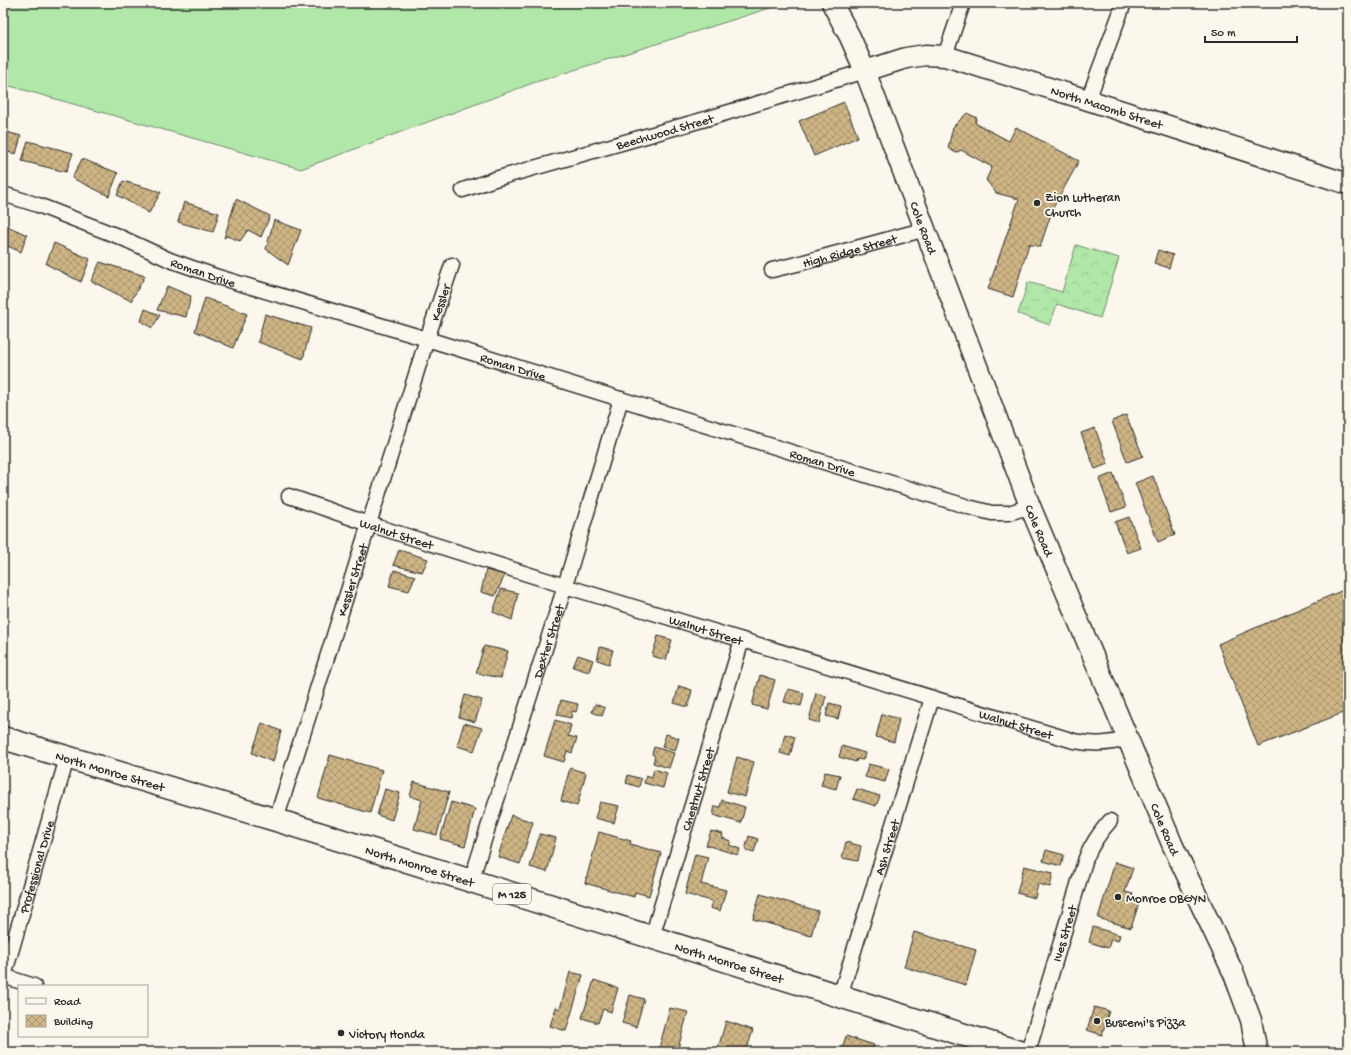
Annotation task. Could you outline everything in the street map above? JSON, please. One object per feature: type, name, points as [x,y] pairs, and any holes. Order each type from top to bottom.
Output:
[{"type":"main road","name":"North Monroe Street","points":[[3,738],[276,820],[1020,1052]]},
{"type":"street","name":"Cole Road","points":[[832,3],[850,37],[865,71],[1030,506],[1173,846],[1234,974],[1251,1020],[1257,1052]]},
{"type":"street","points":[[945,56],[963,3]]},
{"type":"street","points":[[1088,100],[1124,3]]},
{"type":"street","name":"North Macomb Street","points":[[865,71],[906,58],[926,55],[945,56],[1088,100],[1348,184]]},
{"type":"street","name":"Beechwood Street","points":[[463,190],[495,179],[716,116],[865,71]]},
{"type":"street","name":"Roman Drive","points":[[3,194],[38,205],[113,234],[170,260],[218,277],[426,338],[972,508],[992,513],[1009,513],[1030,506]]},
{"type":"street","name":"High Ridge Street","points":[[772,270],[926,229]]},
{"type":"street","name":"Kessler","points":[[426,338],[452,265]]},
{"type":"street","name":"Kessler Street","points":[[276,820],[426,338]]},
{"type":"street","name":"Dexter Street","points":[[471,881],[565,586],[621,399]]},
{"type":"street","name":"Walnut Street","points":[[289,496],[369,524],[565,586],[1074,742],[1091,744],[1109,743],[1127,738]]},
{"type":"street","name":"Chestnut Street","points":[[652,937],[742,640]]},
{"type":"street","name":"Ash Street","points":[[840,996],[932,698]]},
{"type":"street","name":"Professional Drive","points":[[4,976],[67,758]]},
{"type":"street","name":"Ives Street","points":[[1028,1052],[1086,858],[1099,833],[1110,821]]},
{"type":"street","points":[[4,976],[31,985]]},
{"type":"green space","points":[[3,3],[786,3],[533,83],[301,169],[3,84]]},
{"type":"green space","points":[[1076,245],[1119,258],[1100,318],[1057,304],[1050,325],[1018,314],[1028,282],[1062,292]]},
{"type":"building","points":[[844,102],[858,137],[814,156],[799,121]]},
{"type":"building","name":"Zion Lutheran Church","points":[[967,113],[977,118],[975,123],[1009,141],[1016,127],[1079,161],[1053,208],[1040,247],[1029,244],[1013,297],[988,289],[1019,199],[996,193],[986,180],[992,167],[961,150],[956,153],[948,148],[953,127]]},
{"type":"building","points":[[3,131],[21,136],[16,154],[3,151]]},
{"type":"building","points":[[28,141],[73,153],[66,172],[22,161]]},
{"type":"building","points":[[82,159],[118,173],[109,196],[72,178]]},
{"type":"building","points":[[123,181],[161,192],[149,213],[117,195]]},
{"type":"building","points":[[236,199],[270,216],[261,237],[248,230],[240,241],[227,236],[224,238]]},
{"type":"building","points":[[184,202],[219,213],[213,232],[178,222]]},
{"type":"building","points":[[274,220],[301,230],[288,265],[266,249]]},
{"type":"building","points":[[3,224],[27,235],[21,252],[3,244]]},
{"type":"building","points":[[54,243],[90,259],[81,282],[46,264]]},
{"type":"building","points":[[1158,250],[1173,255],[1169,268],[1154,263]]},
{"type":"building","points":[[100,262],[145,276],[131,301],[91,281]]},
{"type":"building","points":[[167,286],[191,296],[186,317],[157,310]]},
{"type":"building","points":[[205,298],[247,314],[233,348],[195,331]]},
{"type":"building","points":[[145,309],[160,315],[152,328],[141,321]]},
{"type":"building","points":[[265,314],[311,328],[303,359],[258,342]]},
{"type":"building","points":[[1126,415],[1143,456],[1127,462],[1112,421]]},
{"type":"building","points":[[1095,428],[1108,464],[1095,469],[1081,433]]},
{"type":"building","points":[[1113,473],[1126,507],[1111,512],[1099,479]]},
{"type":"building","points":[[1153,476],[1175,535],[1158,542],[1135,483]]},
{"type":"building","points":[[1129,517],[1141,548],[1127,553],[1115,522]]},
{"type":"building","points":[[399,550],[428,559],[422,572],[393,565]]},
{"type":"building","points":[[394,570],[415,576],[409,591],[389,586]]},
{"type":"building","points":[[486,570],[505,575],[495,596],[481,592]]},
{"type":"building","points":[[1348,588],[1348,711],[1258,746],[1218,644]]},
{"type":"building","points":[[501,589],[518,593],[512,620],[493,612]]},
{"type":"building","points":[[658,636],[672,640],[666,660],[652,656]]},
{"type":"building","points":[[484,646],[508,651],[501,678],[476,673]]},
{"type":"building","points":[[600,647],[613,650],[609,664],[597,660]]},
{"type":"building","points":[[578,655],[593,660],[589,672],[573,667]]},
{"type":"building","points":[[760,675],[775,680],[767,709],[752,705]]},
{"type":"building","points":[[679,686],[692,690],[688,707],[674,703]]},
{"type":"building","points":[[788,689],[804,693],[801,706],[784,702]]},
{"type":"building","points":[[816,693],[826,696],[819,723],[809,720]]},
{"type":"building","points":[[465,695],[482,700],[475,722],[459,717]]},
{"type":"building","points":[[561,700],[578,704],[576,712],[572,711],[571,718],[557,715]]},
{"type":"building","points":[[829,703],[841,706],[838,719],[826,716]]},
{"type":"building","points":[[595,704],[605,708],[602,716],[592,712]]},
{"type":"building","points":[[882,714],[899,719],[894,742],[876,737]]},
{"type":"building","points":[[555,720],[571,725],[568,736],[577,738],[572,753],[567,751],[564,762],[544,756]]},
{"type":"building","points":[[262,723],[281,731],[273,762],[252,753]]},
{"type":"building","points":[[464,723],[482,728],[474,751],[457,746]]},
{"type":"building","points":[[666,734],[679,738],[675,751],[662,747]]},
{"type":"building","points":[[785,734],[795,737],[790,756],[780,753]]},
{"type":"building","points":[[842,746],[865,753],[863,760],[857,759],[856,762],[839,757]]},
{"type":"building","points":[[654,747],[674,753],[669,768],[653,763],[655,756],[652,754]]},
{"type":"building","points":[[330,755],[382,770],[370,813],[318,798]]},
{"type":"building","points":[[737,757],[754,762],[745,797],[727,792]]},
{"type":"building","points":[[868,764],[889,769],[885,782],[865,777]]},
{"type":"building","points":[[570,768],[586,773],[577,806],[561,801]]},
{"type":"building","points":[[654,769],[667,773],[663,788],[644,783],[646,775],[652,777]]},
{"type":"building","points":[[825,772],[840,775],[836,789],[821,785]]},
{"type":"building","points":[[628,775],[641,779],[639,787],[626,783]]},
{"type":"building","points":[[414,782],[449,792],[437,835],[414,829],[422,800],[410,796]]},
{"type":"building","points":[[385,789],[400,793],[392,820],[377,815]]},
{"type":"building","points":[[857,789],[880,796],[876,806],[853,799]]},
{"type":"building","points":[[722,800],[745,807],[741,823],[713,815],[715,806],[720,807]]},
{"type":"building","points":[[451,802],[475,809],[465,846],[440,839]]},
{"type":"building","points":[[600,802],[619,806],[614,823],[595,818]]},
{"type":"building","points":[[511,815],[533,822],[520,864],[498,857]]},
{"type":"building","points":[[711,831],[723,834],[722,838],[731,841],[729,845],[740,849],[738,855],[706,845]]},
{"type":"building","points":[[599,832],[631,841],[630,844],[661,853],[649,896],[635,892],[634,897],[585,883]]},
{"type":"building","points":[[540,834],[556,838],[547,872],[530,867]]},
{"type":"building","points":[[749,836],[758,839],[754,852],[745,850]]},
{"type":"building","points":[[846,842],[861,846],[858,861],[842,858]]},
{"type":"building","points":[[1046,850],[1064,855],[1061,866],[1043,861]]},
{"type":"building","points":[[695,854],[708,857],[701,884],[726,890],[720,911],[710,908],[712,901],[685,894]]},
{"type":"building","name":"Monroe OBGYN","points":[[1115,862],[1133,868],[1125,892],[1133,894],[1131,900],[1139,903],[1131,928],[1098,918]]},
{"type":"building","points":[[1024,866],[1053,873],[1050,887],[1038,884],[1035,898],[1017,893]]},
{"type":"building","points":[[760,894],[818,911],[811,936],[753,919]]},
{"type":"building","points":[[1093,927],[1120,935],[1118,941],[1111,939],[1108,948],[1089,942]]},
{"type":"building","points":[[914,932],[976,950],[966,985],[904,967]]},
{"type":"building","points":[[570,972],[583,975],[566,1031],[550,1026],[556,1007],[560,1009]]},
{"type":"building","points":[[594,980],[618,988],[611,1012],[603,1009],[598,1023],[582,1018]]},
{"type":"building","points":[[630,995],[644,999],[636,1027],[622,1023]]},
{"type":"building","points":[[1094,1007],[1109,1011],[1102,1035],[1087,1030]]},
{"type":"building","points":[[670,1008],[688,1012],[677,1052],[658,1052]]},
{"type":"building","points":[[726,1021],[753,1030],[746,1052],[717,1052]]},
{"type":"building","points":[[846,1036],[874,1045],[872,1052],[841,1052]]},
{"type":"place","name":"Zion Lutheran Church","points":[[1037,203]]},
{"type":"place","name":"Monroe OBGYN","points":[[1118,897]]},
{"type":"place","name":"Buscemi's Pizza","points":[[1097,1021]]},
{"type":"place","name":"Victory Honda","points":[[341,1033]]}]
